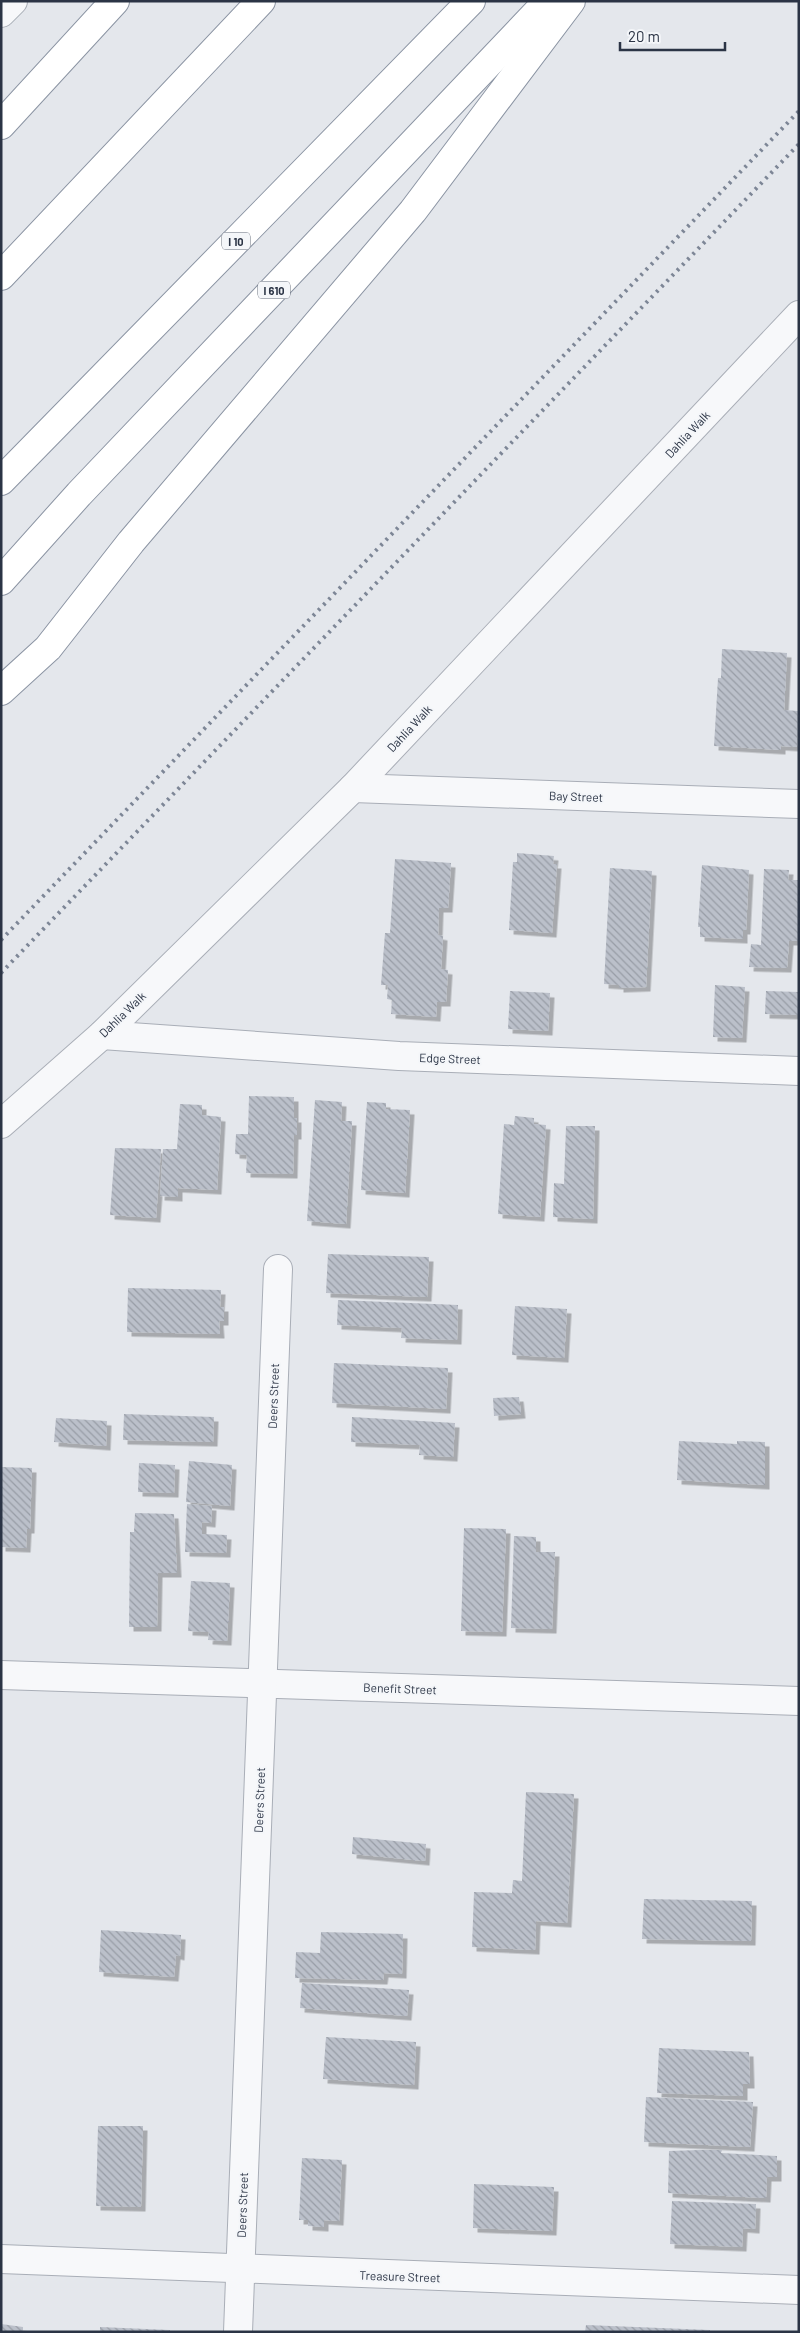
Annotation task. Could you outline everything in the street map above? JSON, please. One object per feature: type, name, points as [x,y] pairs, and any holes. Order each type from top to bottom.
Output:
[{"type":"highway","points":[[1,126],[115,1]]},
{"type":"highway","points":[[1,276],[261,1]]},
{"type":"highway","name":"I 10","points":[[1,481],[471,1]]},
{"type":"highway","name":"I 610","points":[[1,581],[80,494],[548,1]]},
{"type":"highway","points":[[1,691],[48,648],[144,527],[412,210],[571,1]]},
{"type":"street","points":[[1,14],[13,1]]},
{"type":"street","name":"Dahlia Walk","points":[[1,1124],[102,1035],[353,788],[793,327]]},
{"type":"street","name":"Bay Street","points":[[353,788],[799,804]]},
{"type":"street","name":"Edge Street","points":[[102,1035],[399,1056],[799,1071]]},
{"type":"street","name":"Deers Street","points":[[238,2332],[278,1269]]},
{"type":"street","name":"Benefit Street","points":[[1,1675],[799,1701]]},
{"type":"street","name":"Treasure Street","points":[[1,2260],[799,2290]]},
{"type":"building","points":[[722,649],[787,653],[784,710],[798,711],[797,747],[781,746],[781,750],[714,746],[718,678],[721,678]]},
{"type":"building","points":[[517,853],[554,856],[553,864],[557,864],[552,933],[509,930],[513,862],[517,862]]},
{"type":"building","points":[[395,859],[451,863],[448,908],[439,908],[438,935],[443,936],[441,969],[448,970],[446,1002],[437,1002],[436,1017],[391,1014],[392,1000],[387,999],[388,985],[381,985],[385,933],[390,933]]},
{"type":"building","points":[[702,865],[749,870],[746,930],[743,930],[743,939],[700,937],[700,927],[698,927]]},
{"type":"building","points":[[610,868],[652,871],[646,987],[619,988],[619,985],[604,984]]},
{"type":"building","points":[[764,869],[789,870],[788,880],[799,880],[799,941],[789,941],[787,968],[749,967],[751,944],[761,945]]},
{"type":"building","points":[[715,985],[745,987],[742,1038],[713,1037]]},
{"type":"building","points":[[510,991],[550,993],[548,1031],[508,1029]]},
{"type":"building","points":[[766,991],[799,992],[799,1015],[765,1014]]},
{"type":"building","points":[[249,1096],[294,1097],[294,1118],[297,1118],[297,1135],[294,1135],[293,1174],[246,1173],[247,1155],[235,1154],[236,1134],[248,1134]]},
{"type":"building","points":[[315,1100],[342,1102],[341,1121],[352,1121],[346,1224],[307,1221]]},
{"type":"building","points":[[367,1102],[386,1103],[386,1109],[410,1110],[405,1193],[361,1190]]},
{"type":"building","points":[[180,1104],[202,1105],[202,1115],[221,1117],[217,1190],[178,1188],[178,1197],[160,1196],[163,1149],[177,1149]]},
{"type":"building","points":[[515,1116],[534,1118],[534,1124],[546,1125],[540,1217],[498,1214],[504,1124],[514,1125]]},
{"type":"building","points":[[566,1126],[595,1126],[593,1219],[553,1217],[554,1183],[564,1184]]},
{"type":"building","points":[[115,1148],[161,1149],[156,1218],[110,1215]]},
{"type":"building","points":[[328,1254],[429,1257],[427,1297],[326,1293]]},
{"type":"building","points":[[128,1288],[221,1290],[220,1307],[224,1307],[224,1321],[219,1321],[220,1334],[127,1332]]},
{"type":"building","points":[[338,1300],[458,1305],[457,1340],[401,1338],[402,1328],[337,1325]]},
{"type":"building","points":[[515,1306],[567,1309],[564,1358],[512,1355]]},
{"type":"building","points":[[334,1363],[448,1368],[446,1409],[332,1403]]},
{"type":"building","points":[[519,1397],[521,1414],[494,1416],[493,1398]]},
{"type":"building","points":[[124,1414],[214,1417],[213,1442],[123,1440]]},
{"type":"building","points":[[352,1417],[455,1423],[453,1457],[419,1455],[420,1445],[351,1442]]},
{"type":"building","points":[[56,1418],[107,1421],[106,1446],[54,1442]]},
{"type":"building","points":[[679,1441],[737,1444],[737,1441],[765,1442],[765,1485],[677,1480]]},
{"type":"building","points":[[189,1461],[232,1465],[230,1506],[186,1502]]},
{"type":"building","points":[[139,1463],[175,1465],[174,1493],[138,1492]]},
{"type":"building","points":[[1,1467],[32,1468],[30,1529],[27,1529],[26,1548],[1,1547]]},
{"type":"building","points":[[187,1504],[212,1506],[211,1523],[202,1522],[202,1534],[227,1535],[226,1553],[185,1552]]},
{"type":"building","points":[[135,1513],[174,1514],[177,1573],[158,1573],[157,1627],[129,1627],[130,1532],[134,1532]]},
{"type":"building","points":[[464,1528],[506,1529],[502,1632],[461,1631]]},
{"type":"building","points":[[514,1536],[536,1537],[536,1552],[555,1552],[552,1629],[511,1628]]},
{"type":"building","points":[[191,1581],[230,1583],[227,1641],[208,1640],[209,1632],[188,1631]]},
{"type":"building","points":[[526,1792],[574,1794],[567,1923],[536,1921],[535,1950],[472,1947],[474,1892],[512,1893],[513,1880],[522,1881]]},
{"type":"building","points":[[353,1837],[426,1844],[425,1861],[352,1854]]},
{"type":"building","points":[[644,1899],[752,1901],[751,1941],[642,1939]]},
{"type":"building","points":[[101,1930],[181,1935],[180,1956],[176,1955],[174,1977],[99,1972]]},
{"type":"building","points":[[321,1932],[403,1934],[402,1974],[384,1973],[383,1980],[295,1978],[296,1952],[320,1953]]},
{"type":"building","points":[[302,1983],[409,1990],[407,2016],[300,2008]]},
{"type":"building","points":[[326,2037],[416,2042],[414,2085],[323,2079]]},
{"type":"building","points":[[659,2048],[749,2052],[750,2084],[743,2084],[743,2096],[657,2093]]},
{"type":"building","points":[[646,2097],[753,2102],[750,2147],[644,2142]]},
{"type":"building","points":[[98,2126],[143,2126],[141,2207],[96,2206]]},
{"type":"building","points":[[722,2150],[721,2153],[777,2156],[777,2177],[767,2177],[766,2198],[668,2193],[669,2151]]},
{"type":"building","points":[[302,2158],[342,2160],[339,2221],[324,2220],[324,2227],[308,2226],[308,2220],[299,2220]]},
{"type":"building","points":[[474,2184],[554,2187],[552,2231],[473,2228]]},
{"type":"building","points":[[672,2201],[756,2204],[755,2229],[743,2228],[742,2247],[670,2244]]},
{"type":"building","points":[[1,2324],[23,2327],[23,2332],[1,2332]]},
{"type":"building","points":[[586,2325],[710,2330],[710,2332],[585,2332]]},
{"type":"building","points":[[100,2327],[170,2330],[170,2332],[100,2332]]},
{"type":"railway","points":[[1,940],[799,111]]},
{"type":"railway","points":[[1,973],[799,144]]}]
